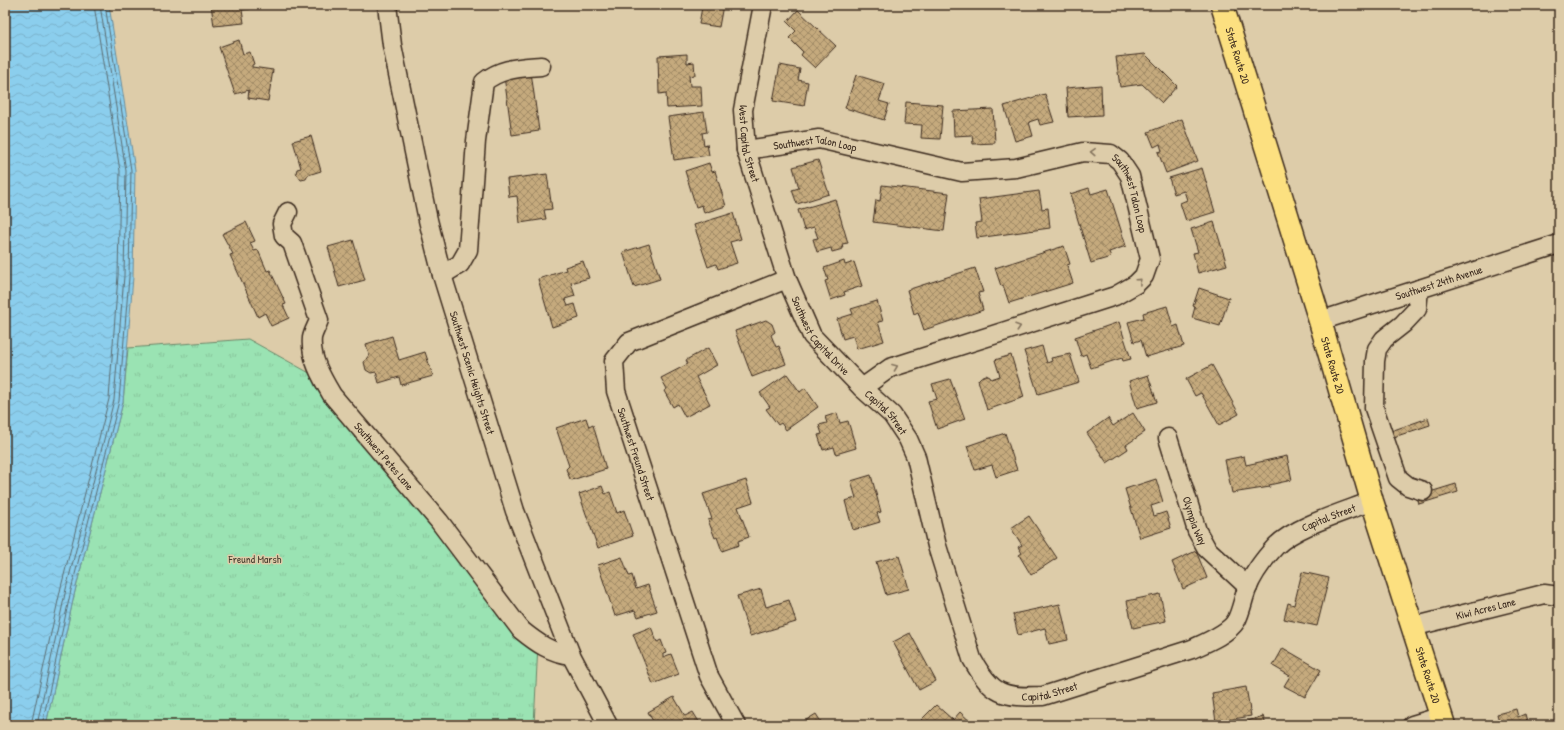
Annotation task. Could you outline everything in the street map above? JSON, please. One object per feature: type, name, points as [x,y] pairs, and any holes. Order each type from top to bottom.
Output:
[{"type":"main road","name":"State Route 20","points":[[1222,5],[1320,321],[1372,501],[1443,720]]},
{"type":"street","name":"Southwest Scenic Heights Street","points":[[387,5],[392,44],[428,220],[442,276],[515,510],[571,656],[608,725]]},
{"type":"street","name":"West Capital Street","points":[[764,5],[743,110],[746,150],[787,279]]},
{"type":"street","points":[[442,276],[460,264],[468,250],[476,141],[484,82],[495,73],[510,69],[541,66]]},
{"type":"street","name":"Southwest Talon Loop","points":[[746,150],[819,139],[962,172],[1016,168],[1074,153],[1098,152],[1111,154],[1120,161],[1130,176],[1150,259],[1144,276],[1136,284],[1115,296],[890,368],[862,388]]},
{"type":"street","name":"Southwest Petes Lane","points":[[288,212],[282,224],[284,236],[292,243],[320,320],[312,337],[312,349],[324,381],[332,395],[439,521],[521,630],[538,644],[557,654],[571,656]]},
{"type":"street","name":"Southwest 24th Avenue","points":[[1320,321],[1558,247]]},
{"type":"street","name":"Southwest Capital Drive","points":[[787,279],[812,336],[862,388]]},
{"type":"street","name":"Southwest Freund Street","points":[[736,725],[709,676],[616,391],[614,362],[629,342],[787,279]]},
{"type":"street","points":[[1419,289],[1417,310],[1403,324],[1384,339],[1377,349],[1375,361],[1374,408],[1398,478],[1408,486],[1422,491]]},
{"type":"street","name":"Capital Street","points":[[862,388],[892,415],[908,439],[916,457],[937,546],[972,659],[989,686],[1002,694],[1019,697],[1043,696],[1192,649],[1216,638],[1235,622],[1248,587],[1260,565],[1277,545],[1308,526],[1372,501]]},
{"type":"street","name":"Olympia Way","points":[[1168,438],[1197,531],[1207,548],[1248,587]]},
{"type":"street","name":"Kiwi Acres Lane","points":[[1412,627],[1544,594],[1559,596]]},
{"type":"street","points":[[1412,725],[1443,720]]},
{"type":"green space","name":"Freund Marsh","points":[[248,339],[324,381],[538,644],[534,725],[46,725],[75,591],[123,402],[128,348]]},
{"type":"water","points":[[5,5],[109,5],[135,170],[133,277],[123,402],[75,591],[46,725],[5,725]]},
{"type":"building","points":[[211,5],[249,5],[250,9],[242,10],[244,23],[214,26]]},
{"type":"building","points":[[693,5],[723,5],[719,27],[699,24],[702,7]]},
{"type":"building","points":[[798,10],[836,46],[815,68],[801,55],[803,52],[789,38],[796,31],[787,22]]},
{"type":"building","points":[[239,40],[243,54],[250,52],[254,64],[252,67],[273,70],[268,101],[248,98],[249,90],[235,94],[219,47]]},
{"type":"building","points":[[687,54],[687,63],[694,62],[695,75],[689,76],[690,86],[701,86],[702,106],[667,108],[666,93],[659,94],[658,56]]},
{"type":"building","points":[[1145,54],[1177,86],[1162,103],[1142,84],[1120,87],[1116,57]]},
{"type":"building","points":[[780,65],[800,69],[798,80],[808,82],[804,106],[773,101]]},
{"type":"building","points":[[531,72],[539,131],[512,135],[504,76]]},
{"type":"building","points":[[856,75],[885,84],[879,101],[889,104],[884,120],[845,108]]},
{"type":"building","points":[[1101,85],[1102,115],[1068,117],[1066,88]]},
{"type":"building","points":[[1045,94],[1054,122],[1040,125],[1038,119],[1029,122],[1033,136],[1015,141],[1004,106]]},
{"type":"building","points":[[906,102],[943,105],[940,139],[921,138],[922,125],[904,124]]},
{"type":"building","points":[[993,109],[995,143],[973,144],[972,135],[954,136],[953,111]]},
{"type":"building","points":[[704,112],[707,132],[702,133],[704,145],[707,144],[709,155],[674,160],[668,117]]},
{"type":"building","points":[[1182,119],[1198,161],[1166,173],[1158,152],[1162,151],[1160,144],[1154,147],[1148,132]]},
{"type":"building","points":[[311,136],[321,171],[308,175],[306,179],[301,180],[296,173],[297,169],[301,168],[293,141]]},
{"type":"building","points":[[818,160],[829,194],[797,204],[792,190],[799,188],[793,167]]},
{"type":"building","points":[[709,163],[712,172],[715,171],[726,206],[704,213],[702,205],[696,207],[685,171]]},
{"type":"building","points":[[1202,168],[1215,212],[1186,221],[1180,203],[1187,200],[1184,191],[1174,194],[1169,178]]},
{"type":"building","points":[[547,174],[552,209],[544,210],[546,219],[520,223],[517,196],[509,197],[507,179]]},
{"type":"building","points":[[882,185],[949,193],[944,231],[873,222],[876,200],[880,201]]},
{"type":"building","points":[[1089,188],[1091,194],[1108,189],[1126,246],[1109,252],[1111,257],[1091,263],[1070,194]]},
{"type":"building","points":[[1039,191],[1042,209],[1048,208],[1050,228],[977,238],[975,223],[982,222],[979,199]]},
{"type":"building","points":[[835,199],[848,243],[842,244],[843,249],[832,252],[831,248],[817,252],[813,239],[818,238],[814,227],[804,230],[798,210]]},
{"type":"building","points":[[733,213],[741,239],[730,242],[737,263],[718,269],[716,264],[708,267],[694,225]]},
{"type":"building","points":[[246,222],[255,241],[250,243],[254,251],[258,250],[267,271],[270,270],[286,304],[283,305],[289,318],[271,326],[265,313],[258,317],[230,255],[233,254],[222,234]]},
{"type":"building","points":[[1214,222],[1227,265],[1198,273],[1193,253],[1198,252],[1191,229]]},
{"type":"building","points":[[353,240],[365,280],[339,287],[328,247]]},
{"type":"building","points":[[649,244],[660,279],[634,287],[623,252]]},
{"type":"building","points":[[1064,246],[1070,264],[1067,265],[1073,283],[1009,303],[995,268]]},
{"type":"building","points":[[583,261],[589,278],[571,283],[575,296],[565,299],[568,306],[575,304],[579,318],[552,327],[538,279],[566,270],[565,267]]},
{"type":"building","points":[[844,261],[845,265],[854,262],[862,286],[844,292],[845,295],[831,300],[825,281],[828,280],[824,268]]},
{"type":"building","points":[[975,268],[983,292],[978,293],[983,310],[924,330],[918,312],[914,314],[907,290]]},
{"type":"building","points":[[1199,288],[1229,298],[1220,326],[1192,318],[1195,307],[1193,306]]},
{"type":"building","points":[[877,301],[883,321],[878,322],[884,341],[857,349],[853,336],[843,339],[837,319],[853,314],[851,309]]},
{"type":"building","points":[[1167,306],[1173,327],[1178,325],[1184,346],[1146,357],[1141,340],[1134,342],[1128,322],[1144,318],[1143,313]]},
{"type":"building","points":[[766,320],[772,324],[775,332],[771,335],[776,347],[779,346],[786,364],[752,377],[735,331]]},
{"type":"building","points":[[1119,322],[1131,359],[1123,361],[1122,358],[1091,368],[1086,354],[1081,356],[1075,337]]},
{"type":"building","points":[[392,336],[399,360],[425,352],[433,376],[401,385],[399,377],[379,383],[376,372],[371,373],[366,370],[364,362],[369,355],[366,344]]},
{"type":"building","points":[[1042,346],[1047,363],[1052,361],[1051,358],[1070,354],[1079,382],[1038,394],[1024,351]]},
{"type":"building","points":[[708,348],[717,365],[696,377],[710,404],[685,417],[678,404],[673,407],[664,391],[667,389],[661,378],[688,364],[686,360]]},
{"type":"building","points":[[1011,355],[1024,397],[987,410],[978,380],[986,375],[991,379],[1000,376],[995,360]]},
{"type":"building","points":[[1212,365],[1239,414],[1219,425],[1201,393],[1195,396],[1186,379]]},
{"type":"building","points":[[787,374],[800,392],[805,388],[818,407],[786,430],[781,423],[778,425],[766,409],[770,407],[760,393]]},
{"type":"building","points":[[1148,375],[1157,402],[1137,408],[1129,381]]},
{"type":"building","points":[[950,379],[965,419],[937,429],[928,401],[937,399],[932,384]]},
{"type":"building","points":[[837,413],[840,423],[848,421],[856,448],[836,454],[834,447],[823,450],[818,435],[822,434],[819,425],[827,423],[825,417]]},
{"type":"building","points":[[1133,413],[1145,432],[1126,445],[1128,449],[1107,463],[1087,433],[1108,418],[1113,426]]},
{"type":"building","points":[[586,418],[589,427],[593,425],[606,469],[572,480],[570,479],[566,469],[569,466],[556,428]]},
{"type":"building","points":[[1428,418],[1430,425],[1394,437],[1391,431]]},
{"type":"building","points":[[1005,433],[1017,470],[996,477],[992,465],[975,470],[967,446]]},
{"type":"building","points":[[1244,456],[1246,465],[1287,456],[1292,480],[1269,485],[1270,487],[1232,493],[1225,460]]},
{"type":"building","points":[[871,475],[881,512],[877,513],[880,522],[853,530],[845,501],[856,498],[851,481]]},
{"type":"building","points":[[1156,479],[1163,502],[1151,506],[1154,516],[1166,512],[1171,528],[1140,538],[1125,489]]},
{"type":"building","points":[[746,480],[753,502],[738,507],[749,537],[738,541],[739,545],[722,551],[717,537],[715,538],[708,520],[712,519],[703,494]]},
{"type":"building","points":[[1456,484],[1458,492],[1419,504],[1417,496]]},
{"type":"building","points":[[602,486],[605,494],[610,492],[617,513],[624,510],[633,536],[598,548],[579,494]]},
{"type":"building","points":[[1029,516],[1057,558],[1031,575],[1019,555],[1022,553],[1018,547],[1022,545],[1011,528]]},
{"type":"building","points":[[1196,551],[1207,578],[1183,589],[1172,562]]},
{"type":"building","points":[[899,556],[909,589],[886,595],[876,562]]},
{"type":"building","points":[[622,557],[629,576],[632,575],[636,589],[648,585],[657,611],[638,617],[635,610],[615,616],[598,565]]},
{"type":"building","points":[[1302,572],[1329,578],[1317,626],[1284,619],[1288,603],[1294,605]]},
{"type":"building","points":[[761,589],[766,607],[789,600],[796,622],[750,636],[737,596]]},
{"type":"building","points":[[1160,594],[1166,621],[1133,628],[1127,601]]},
{"type":"building","points":[[1060,604],[1068,640],[1049,644],[1045,628],[1018,635],[1013,614]]},
{"type":"building","points":[[651,627],[657,642],[661,640],[666,653],[663,654],[663,657],[671,654],[679,674],[653,684],[633,634]]},
{"type":"building","points":[[910,633],[936,681],[919,690],[893,642]]},
{"type":"building","points":[[1283,648],[1321,670],[1305,697],[1284,686],[1290,676],[1273,666]]},
{"type":"building","points":[[1246,687],[1251,716],[1216,722],[1212,693]]},
{"type":"building","points":[[674,697],[685,716],[693,712],[701,725],[655,725],[648,712]]},
{"type":"building","points":[[936,705],[953,720],[960,712],[974,725],[927,725],[921,720]]},
{"type":"building","points":[[1516,709],[1518,717],[1525,714],[1528,725],[1500,725],[1497,714]]},
{"type":"building","points":[[816,714],[823,725],[798,725]]},
{"type":"building","points":[[1263,716],[1266,725],[1246,725],[1245,722]]},
{"type":"building","points":[[1144,721],[1145,725],[1127,725]]}]
